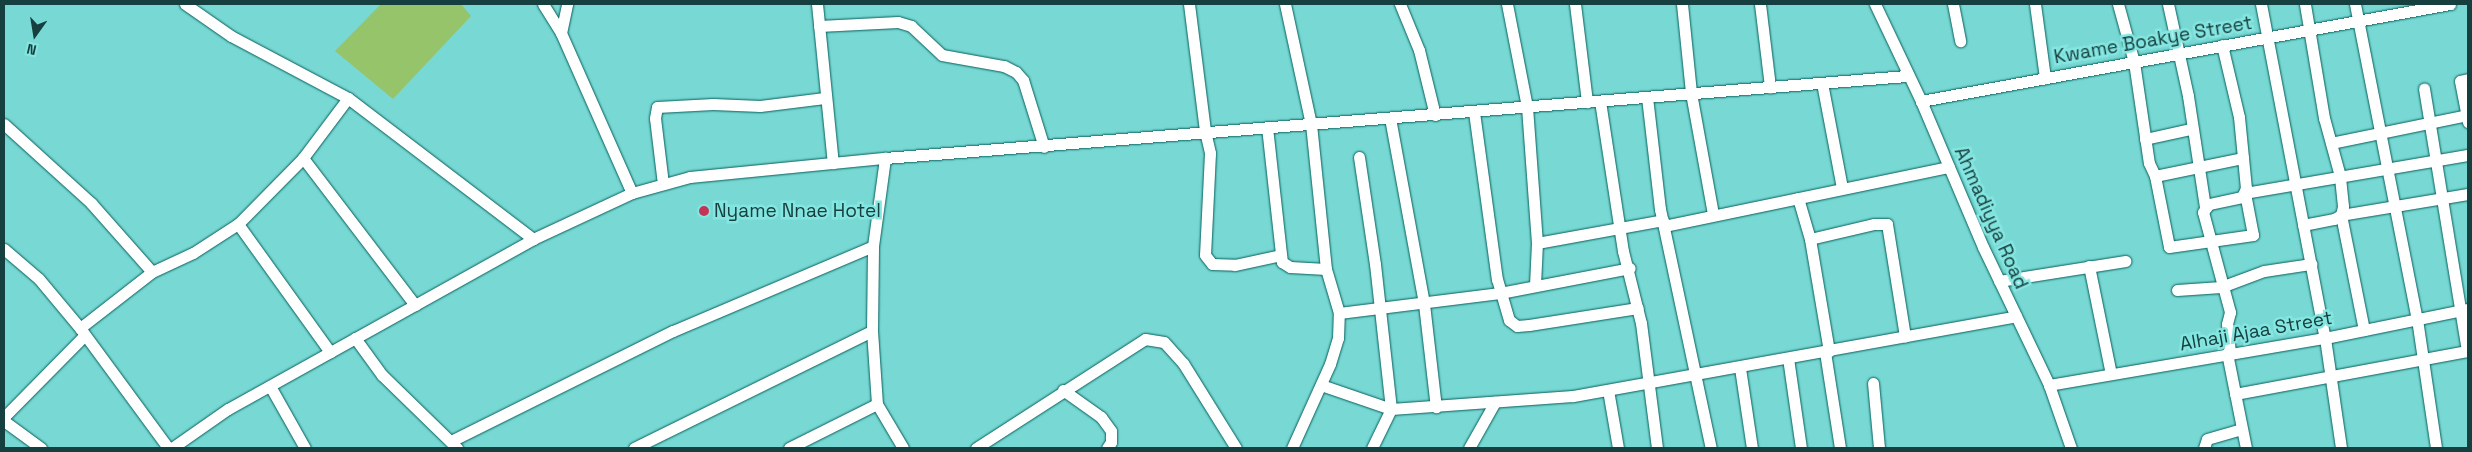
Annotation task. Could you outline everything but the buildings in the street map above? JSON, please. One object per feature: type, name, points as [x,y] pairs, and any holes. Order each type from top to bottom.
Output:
[{"type":"street","points":[[185,4],[231,36],[348,98],[533,239]]},
{"type":"street","points":[[543,4],[561,33],[632,193]]},
{"type":"street","points":[[561,33],[567,4]]},
{"type":"street","points":[[817,4],[824,98],[833,163]]},
{"type":"street","points":[[1189,4],[1205,132],[1211,163],[1207,198],[1207,261],[1212,264],[1235,265],[1281,255]]},
{"type":"street","points":[[1285,4],[1311,124],[1326,269],[1339,312],[1338,338],[1321,385],[1292,448]]},
{"type":"street","points":[[1400,4],[1419,50],[1435,115]]},
{"type":"street","points":[[1511,4],[1526,107],[1537,243],[1535,285]]},
{"type":"street","points":[[1575,4],[1587,102]]},
{"type":"street","points":[[1682,4],[1691,94],[1712,214]]},
{"type":"street","points":[[1760,4],[1770,87]]},
{"type":"street","name":"Ahmadiyya Road","points":[[1875,4],[1907,76],[1921,101],[1999,281],[2050,384],[2071,448]]},
{"type":"street","points":[[1953,4],[1960,41]]},
{"type":"street","points":[[2035,4],[2045,78]]},
{"type":"street","points":[[2118,4],[2134,62],[2145,139],[2155,176],[2169,247],[2253,235],[2245,193],[2239,117],[2222,45]]},
{"type":"street","points":[[2168,4],[2210,242],[2221,287],[2230,312],[2227,324],[2229,353],[2246,448]]},
{"type":"street","points":[[2261,4],[2325,338],[2341,448]]},
{"type":"street","points":[[2305,4],[2331,143],[2340,176],[2342,215],[2364,330]]},
{"type":"street","points":[[2355,4],[2417,319],[2436,448]]},
{"type":"street","name":"Kwame Boakye Street","points":[[1921,101],[2358,21],[2400,9],[2450,4]]},
{"type":"street","points":[[819,26],[898,22],[911,26],[942,55],[1004,66],[1016,72],[1023,80],[1044,147]]},
{"type":"street","points":[[172,448],[228,409],[533,239],[632,193],[663,184],[736,171],[885,158],[1044,147],[1205,132],[1907,76]]},
{"type":"street","points":[[2331,143],[2429,123],[2468,118],[2460,81],[2468,79]]},
{"type":"street","points":[[1822,83],[1842,188]]},
{"type":"street","points":[[2235,394],[2331,378],[2467,351],[2465,309],[2442,199],[2424,88]]},
{"type":"street","points":[[1647,97],[1664,223],[1711,448]]},
{"type":"street","points":[[41,448],[4,419],[82,332],[152,272],[193,253],[238,224],[303,158],[348,98]]},
{"type":"street","points":[[663,184],[655,118],[655,110],[661,105],[760,106],[824,98]]},
{"type":"street","points":[[1600,101],[1621,229],[1638,308],[1657,448]]},
{"type":"street","points":[[1474,112],[1500,293],[1509,320],[1517,326],[1638,308]]},
{"type":"street","points":[[1390,118],[1424,304],[1436,407]]},
{"type":"street","points":[[4,124],[91,203],[152,272]]},
{"type":"street","points":[[1267,127],[1282,262],[1290,267],[1326,269]]},
{"type":"street","points":[[2145,139],[2191,129]]},
{"type":"street","points":[[2205,207],[2242,197],[2245,193],[2296,186],[2340,176],[2388,170],[2468,155]]},
{"type":"street","points":[[1359,156],[1391,409],[1372,448]]},
{"type":"street","points":[[303,158],[415,305]]},
{"type":"street","points":[[885,158],[873,246],[872,330],[877,404],[903,448]]},
{"type":"street","points":[[2155,176],[2243,158]]},
{"type":"street","points":[[1537,243],[1664,223],[1949,167]]},
{"type":"street","points":[[2303,225],[2342,215],[2395,208],[2468,194]]},
{"type":"street","points":[[1798,198],[1810,239],[1840,448]]},
{"type":"street","points":[[238,224],[330,352]]},
{"type":"street","points":[[1810,239],[1874,224],[1887,224],[1905,337]]},
{"type":"street","points":[[355,338],[382,375],[454,445],[673,332],[873,246]]},
{"type":"street","points":[[4,249],[38,279],[82,332],[168,448]]},
{"type":"street","points":[[1999,281],[2125,261]]},
{"type":"street","points":[[2177,290],[2221,287],[2264,271],[2311,264]]},
{"type":"street","points":[[2089,266],[2111,374]]},
{"type":"street","points":[[1339,312],[1424,304],[1500,293],[1630,268]]},
{"type":"street","name":"Alhaji Ajaa Street","points":[[2050,384],[2325,338],[2465,309]]},
{"type":"street","points":[[1321,385],[1391,409],[1495,402],[1608,390],[1740,368],[2016,316]]},
{"type":"street","points":[[634,448],[872,330]]},
{"type":"street","points":[[976,448],[993,444],[1063,390],[1144,339],[1164,342],[1183,363],[1236,448]]},
{"type":"street","points":[[1788,358],[1801,448]]},
{"type":"street","points":[[1740,368],[1752,448]]},
{"type":"street","points":[[1873,383],[1879,448]]},
{"type":"street","points":[[270,386],[304,448]]},
{"type":"street","points":[[1063,390],[1101,417],[1111,431],[1111,442],[1107,448]]},
{"type":"street","points":[[1608,390],[1618,448]]},
{"type":"street","points":[[1473,447],[1495,402]]},
{"type":"street","points":[[789,448],[877,404]]},
{"type":"street","points":[[2204,448],[2208,439],[2242,429]]},
{"type":"green space","points":[[381,4],[461,4],[471,16],[393,99],[335,51]]},
{"type":"place","name":"Nyame Nnae Hotel","points":[[704,211]]}]
